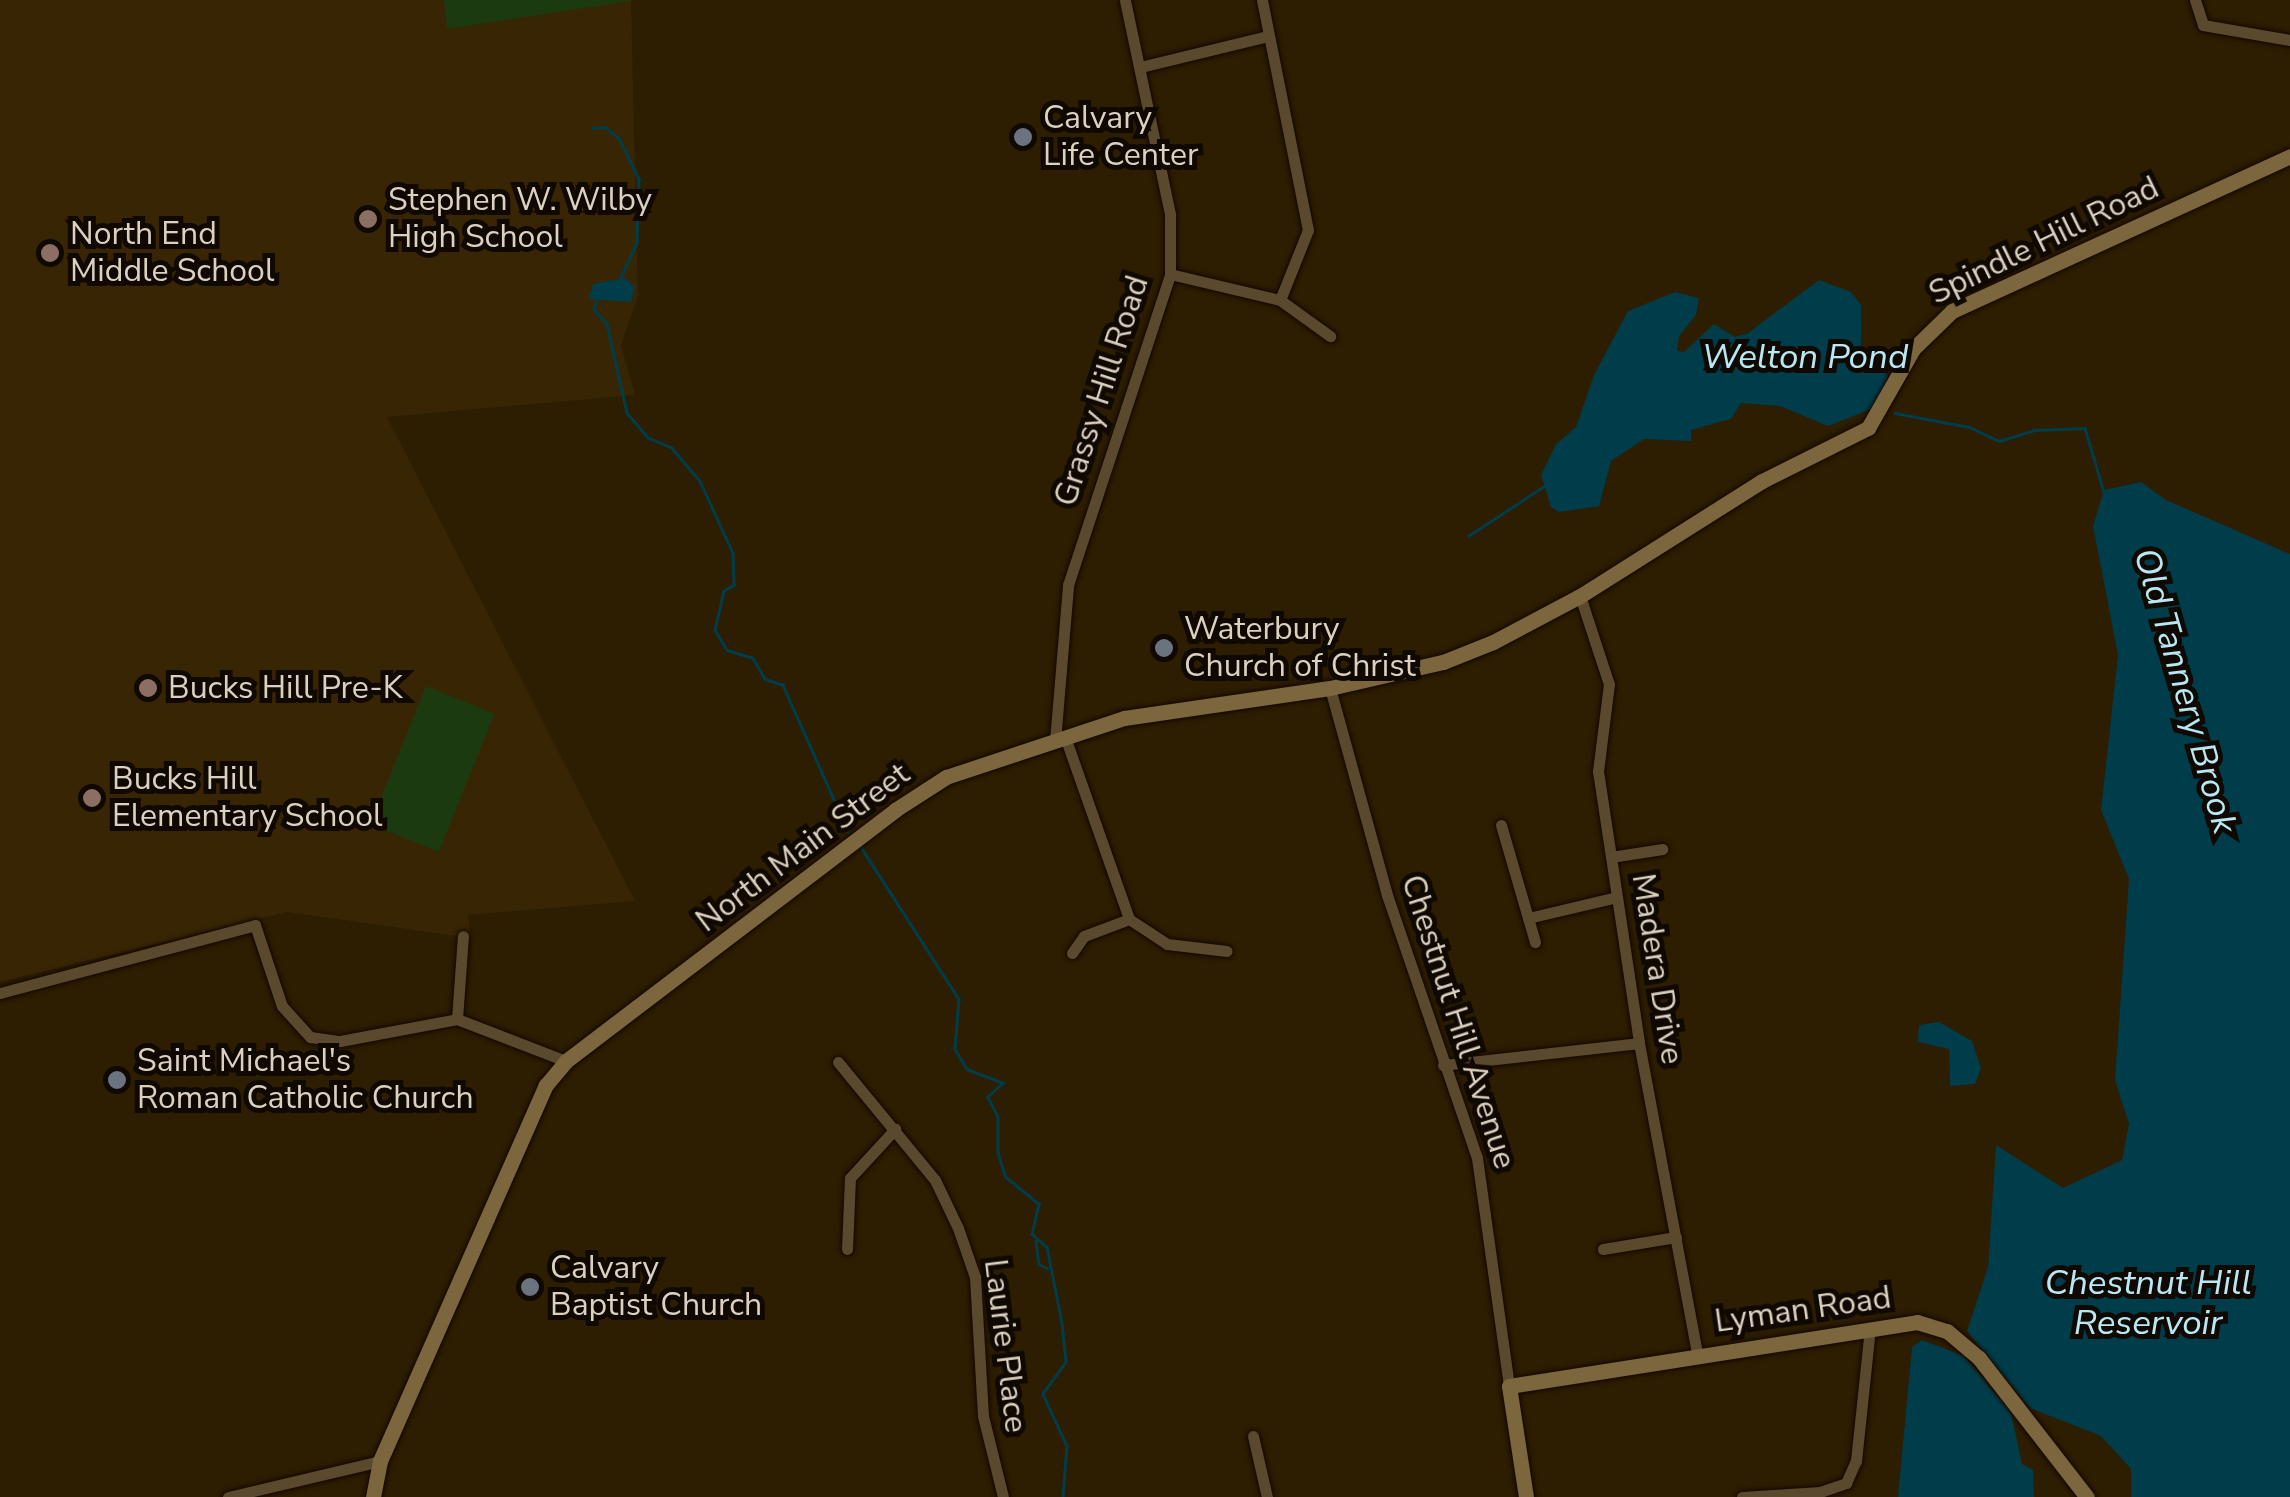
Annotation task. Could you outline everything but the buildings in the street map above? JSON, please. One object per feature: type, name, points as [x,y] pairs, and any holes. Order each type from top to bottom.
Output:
[{"type":"main road","name":"Spindle Hill Road","points":[[1609,576],[1762,481],[1868,428],[1912,349],[1952,312],[2290,156]]},
{"type":"main road","name":"North Main Street","points":[[373,1497],[380,1461],[546,1085],[566,1061],[895,810],[946,776],[1176,707],[1330,688],[1444,662],[1580,596],[1609,576]]},
{"type":"main road","name":"Lyman Road","points":[[1509,1386],[1698,1352],[1917,1322],[1958,1338],[2088,1497]]},
{"type":"main road","name":"Chestnut Hill Avenue","points":[[1509,1386],[1526,1497]]},
{"type":"street","name":"Grassy Hill Road","points":[[1060,739],[1068,585],[1170,274],[1170,214],[1125,0]]},
{"type":"street","points":[[1262,0],[1308,230],[1280,300]]},
{"type":"street","points":[[2195,0],[2202,24],[2290,40]]},
{"type":"street","points":[[1140,67],[1268,36]]},
{"type":"street","points":[[1170,274],[1280,300],[1330,336]]},
{"type":"street","name":"Madera Drive","points":[[1580,596],[1609,684],[1598,771],[1638,1043],[1698,1352]]},
{"type":"street","name":"Chestnut Hill Avenue","points":[[1330,688],[1442,1065],[1477,1158],[1509,1386]]},
{"type":"street","points":[[1060,739],[1129,919],[1166,944],[1227,951]]},
{"type":"street","points":[[1501,826],[1536,942]]},
{"type":"street","points":[[1611,858],[1662,850]]},
{"type":"street","points":[[1528,918],[1617,897]]},
{"type":"street","points":[[1072,953],[1084,936],[1129,919]]},
{"type":"street","points":[[0,993],[254,925],[282,1006],[310,1037],[340,1042],[457,1019],[566,1061]]},
{"type":"street","points":[[457,1019],[463,936]]},
{"type":"street","points":[[1442,1065],[1638,1043]]},
{"type":"street","name":"Laurie Place","points":[[838,1062],[935,1180],[975,1277],[983,1416],[1002,1497]]},
{"type":"street","points":[[847,1250],[850,1178],[896,1128]]},
{"type":"street","points":[[1603,1249],[1676,1237]]},
{"type":"street","points":[[1742,1497],[1820,1492],[1846,1483],[1856,1461],[1870,1328]]},
{"type":"street","points":[[1253,1436],[1267,1497]]},
{"type":"street","points":[[228,1497],[380,1461]]},
{"type":"shaded area","points":[[0,0],[631,0],[638,296],[621,345],[635,395],[387,417],[635,901],[468,915],[471,938],[287,912],[0,982]]},
{"type":"green space","points":[[444,0],[636,0],[447,29]]},
{"type":"green space","points":[[426,686],[495,714],[439,852],[370,824]]},
{"type":"water","points":[[625,278],[635,287],[631,302],[589,299],[593,284]]},
{"type":"water","name":"Welton Pond","points":[[1819,280],[1851,292],[1861,305],[1861,347],[1888,376],[1876,407],[1828,426],[1780,406],[1741,403],[1731,419],[1691,430],[1691,441],[1644,439],[1611,461],[1599,506],[1559,512],[1551,507],[1541,475],[1556,444],[1576,427],[1594,375],[1628,311],[1675,292],[1699,298],[1696,315],[1679,336],[1677,351],[1684,352],[1714,324],[1735,337],[1748,333]]},
{"type":"water","name":"Chestnut Hill Reservoir","points":[[2141,482],[2166,500],[2290,554],[2290,1497],[2131,1497],[2131,1469],[2101,1436],[2030,1408],[1967,1331],[1988,1267],[1996,1145],[2063,1188],[2122,1160],[2129,1124],[2115,1080],[2129,879],[2101,810],[2118,655],[2093,526],[2104,490]]},
{"type":"water","points":[[1939,1022],[1972,1041],[1981,1068],[1975,1084],[1950,1086],[1949,1049],[1918,1042],[1919,1025]]},
{"type":"water","name":"Chestnut Hill Reservoir","points":[[1922,1340],[1964,1356],[2011,1413],[2022,1464],[2033,1470],[2034,1497],[1898,1497],[1912,1347]]},
{"type":"waterway","points":[[592,128],[605,127],[619,138],[639,179],[637,243],[621,278]]},
{"type":"waterway","points":[[597,301],[594,309],[607,324],[627,413],[649,438],[672,448],[700,481],[733,553],[734,585],[724,591],[715,630],[727,650],[753,658],[765,679],[783,685],[848,831]]},
{"type":"waterway","name":"Old Tannery Brook","points":[[1895,413],[1969,427],[1999,441],[2034,430],[2085,428],[2104,492]]},
{"type":"waterway","name":"Old Tannery Brook","points":[[1468,536],[1546,485]]},
{"type":"waterway","points":[[861,847],[959,999],[955,1049],[967,1069],[1003,1083],[988,1097],[998,1117],[998,1153],[1006,1177],[1039,1204],[1032,1234],[1047,1247],[1062,1323],[1066,1362],[1043,1394],[1067,1446],[1063,1497]]},
{"type":"waterway","points":[[1036,1241],[1039,1264],[1047,1268]]},
{"type":"place","name":"Calvary Life Center","points":[[1023,137]]},
{"type":"place","name":"Stephen W. Wilby High School","points":[[368,219]]},
{"type":"place","name":"North End Middle School","points":[[50,253]]},
{"type":"place","name":"Waterbury Church of Christ","points":[[1164,648]]},
{"type":"place","name":"Bucks Hill Pre-K","points":[[148,688]]},
{"type":"place","name":"Bucks Hill Elementary School","points":[[92,798]]},
{"type":"place","name":"Saint Michael's Roman Catholic Church","points":[[117,1080]]},
{"type":"place","name":"Calvary Baptist Church","points":[[530,1287]]}]
